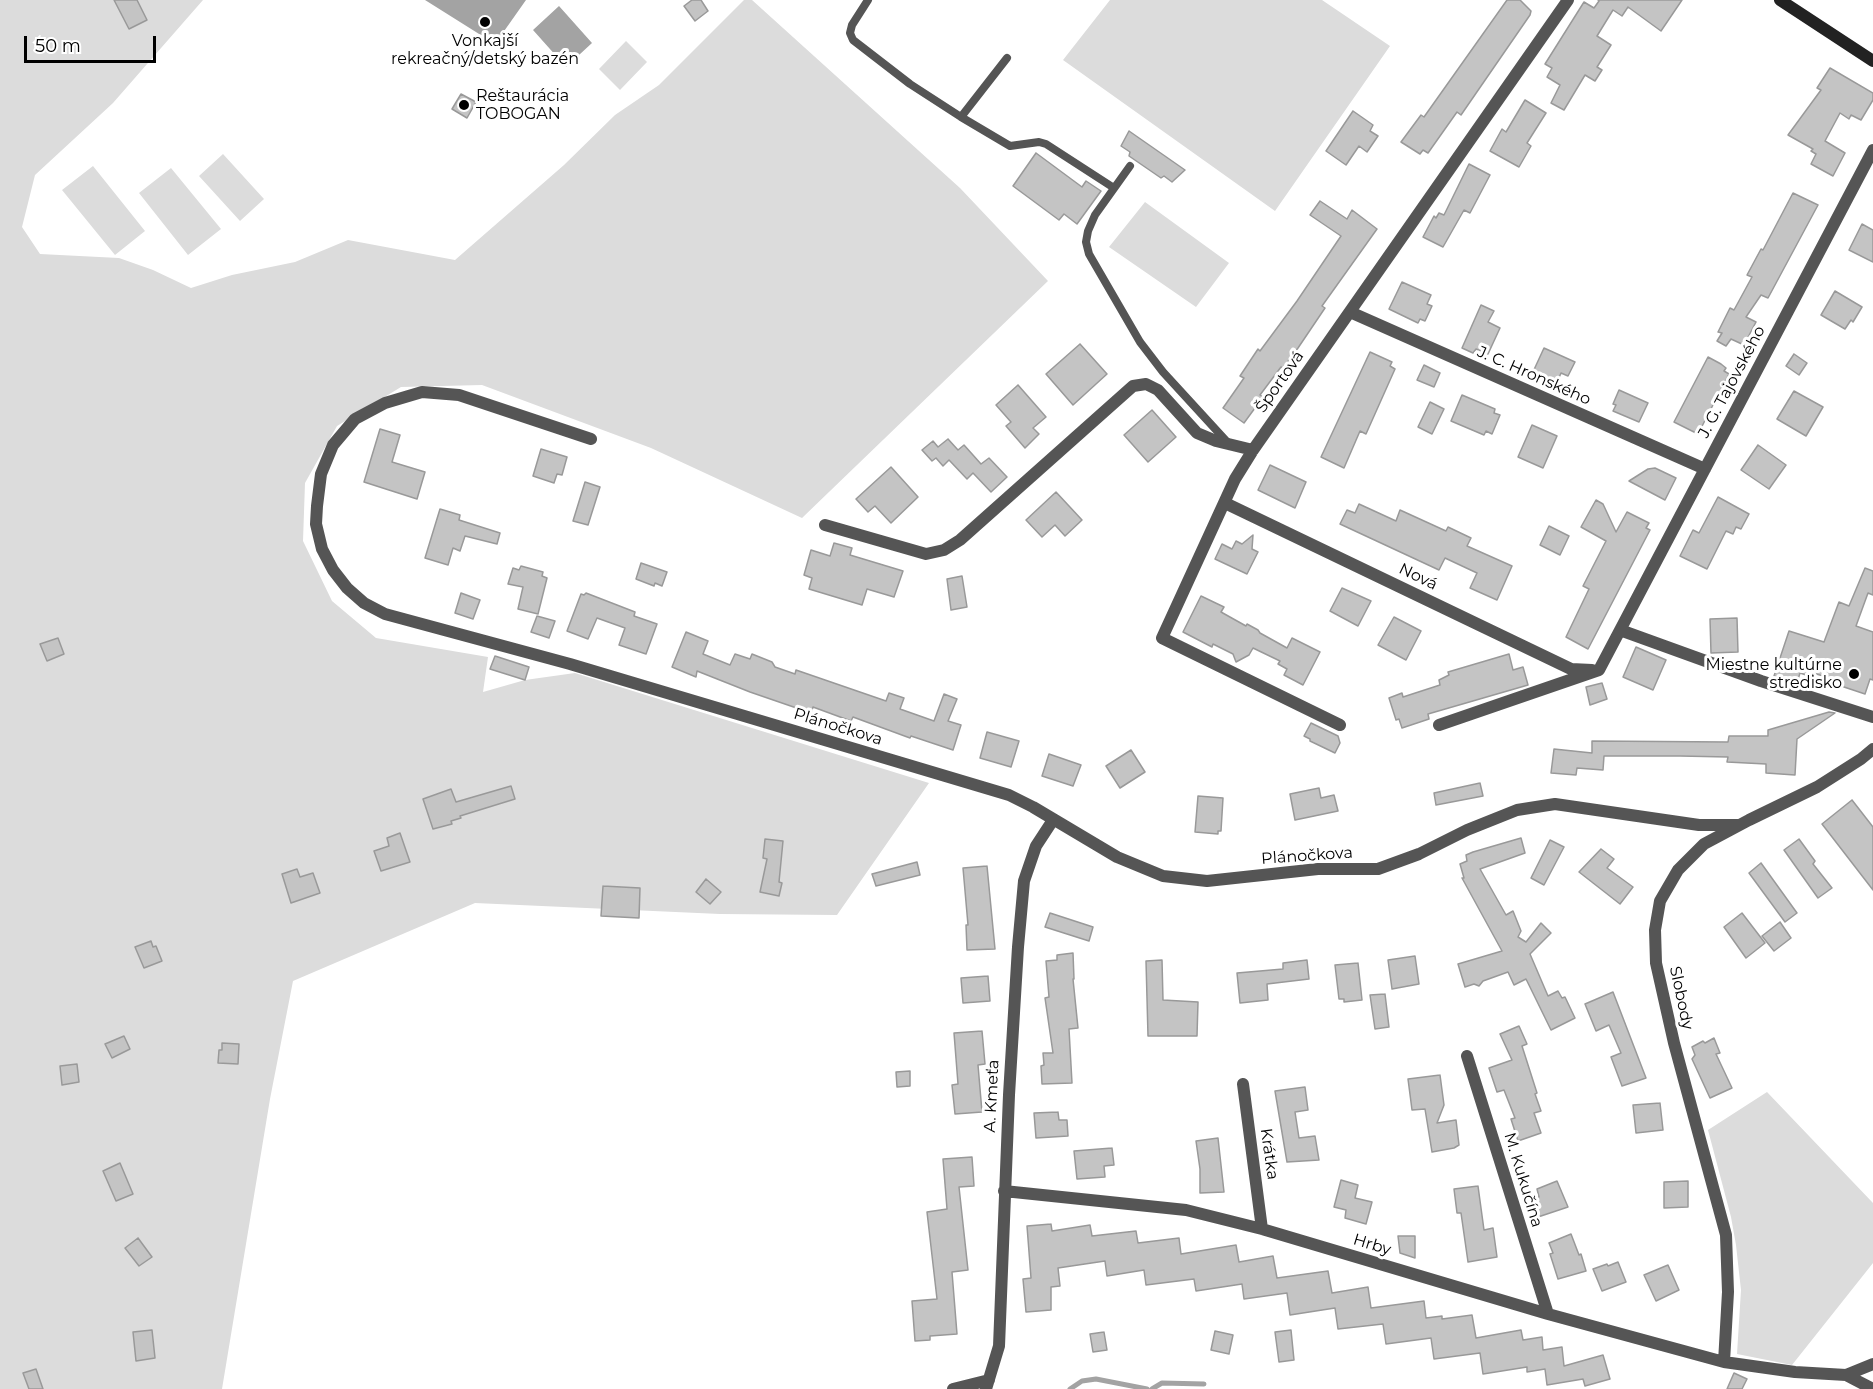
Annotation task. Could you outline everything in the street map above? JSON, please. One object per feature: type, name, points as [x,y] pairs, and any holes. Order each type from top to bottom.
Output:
[{"type":"street","name":"Športová","points":[[1340,725],[1162,638],[1235,479],[1253,450],[1568,0]]},
{"type":"street","points":[[1780,0],[1873,62]]},
{"type":"street","name":"J. G. Tajovského","points":[[1599,670],[1873,150]]},
{"type":"street","name":"J. C. Hronského","points":[[1350,312],[1705,469]]},
{"type":"street","points":[[825,525],[926,554],[944,550],[960,540],[1133,386],[1146,384],[1158,390],[1197,433],[1253,450]]},
{"type":"street","name":"Plánočkova","points":[[591,439],[459,395],[422,392],[385,403],[356,419],[333,445],[321,474],[317,506],[316,524],[322,549],[333,570],[347,588],[364,603],[385,614],[591,670],[1009,795],[1117,857],[1163,876],[1207,881],[1318,868],[1378,869],[1419,854],[1467,830],[1517,810],[1555,804],[1699,825],[1739,825]]},
{"type":"street","name":"Nová","points":[[1225,503],[1571,669],[1599,670]]},
{"type":"street","points":[[1620,630],[1761,681],[1873,717]]},
{"type":"street","points":[[1439,725],[1599,670]]},
{"type":"street","name":"Slobody","points":[[1724,1362],[1728,1292],[1726,1235],[1674,1043],[1656,963],[1655,930],[1660,901],[1678,870],[1704,844],[1817,787],[1873,749]]},
{"type":"street","name":"A. Kmeťa","points":[[987,1384],[999,1346],[1004,1191],[1017,958],[1024,881],[1036,846],[1053,820]]},
{"type":"street","name":"M. Kukučína","points":[[1467,1056],[1548,1314]]},
{"type":"street","name":"Krátka","points":[[1243,1084],[1262,1229]]},
{"type":"street","name":"Hrby","points":[[1004,1191],[1186,1210],[1262,1229],[1548,1314],[1724,1362],[1795,1372],[1846,1375]]},
{"type":"street","points":[[1846,1375],[1873,1364]]},
{"type":"street","points":[[1846,1375],[1873,1389]]},
{"type":"street","points":[[953,1389],[987,1384]]},
{"type":"lane","points":[[868,0],[852,25],[850,33],[853,40],[910,84],[1010,146],[1039,142],[1046,144],[1114,188]]},
{"type":"lane","points":[[961,117],[1007,58]]},
{"type":"lane","points":[[1130,166],[1095,215],[1086,242],[1089,254],[1140,342],[1163,372],[1229,444]]},
{"type":"shaded area","points":[[0,0],[203,0],[113,103],[35,175],[22,227],[40,254],[119,258],[153,270],[191,288],[232,275],[295,262],[348,240],[455,260],[564,165],[615,115],[659,85],[744,0],[752,0],[960,188],[1048,281],[802,518],[651,448],[482,385],[401,387],[337,426],[305,483],[303,541],[332,601],[376,638],[488,657],[483,692],[525,680],[575,673],[929,783],[837,915],[720,914],[475,903],[293,981],[270,1099],[222,1389],[0,1389]]},
{"type":"shaded area","name":"Vonkajší rekreačný/detský bazén","points":[[425,0],[526,0],[495,44]]},
{"type":"shaded area","points":[[1110,0],[1322,0],[1390,46],[1275,211],[1063,60]]},
{"type":"shaded area","points":[[559,6],[592,43],[566,67],[533,30]]},
{"type":"shaded area","points":[[626,41],[647,62],[620,90],[599,69]]},
{"type":"shaded area","points":[[223,154],[264,199],[240,221],[199,176]]},
{"type":"shaded area","points":[[93,166],[145,231],[115,255],[62,190]]},
{"type":"shaded area","points":[[171,168],[221,229],[188,255],[139,193]]},
{"type":"shaded area","points":[[1145,202],[1229,263],[1196,307],[1109,247]]},
{"type":"shaded area","points":[[1767,1092],[1873,1203],[1873,1263],[1792,1365],[1737,1354],[1741,1290],[1736,1245],[1708,1130]]},
{"type":"building","points":[[114,0],[137,0],[147,20],[129,29]]},
{"type":"building","points":[[692,0],[701,0],[708,11],[695,21],[684,6]]},
{"type":"building","points":[[1507,0],[1520,0],[1531,11],[1530,15],[1461,115],[1457,112],[1428,153],[1423,150],[1420,154],[1401,142],[1421,115],[1424,117]]},
{"type":"building","points":[[1598,0],[1682,0],[1661,31],[1628,7],[1622,16],[1613,10],[1597,36],[1611,45],[1597,67],[1602,70],[1595,81],[1585,75],[1564,110],[1551,103],[1560,85],[1547,77],[1552,68],[1545,64],[1584,2],[1594,8]]},
{"type":"building","points":[[1830,68],[1873,93],[1873,100],[1861,120],[1851,115],[1849,119],[1840,113],[1825,141],[1845,153],[1833,176],[1811,164],[1816,154],[1811,151],[1813,149],[1788,135],[1821,90],[1817,88]]},
{"type":"building","name":"Reštaurácia TOBOGAN","points":[[461,94],[476,102],[467,118],[452,109]]},
{"type":"building","points":[[1525,100],[1546,113],[1527,143],[1531,146],[1519,167],[1490,151],[1502,129],[1506,132]]},
{"type":"building","points":[[1353,111],[1373,125],[1370,131],[1378,136],[1367,152],[1359,146],[1346,165],[1326,151]]},
{"type":"building","points":[[1129,131],[1185,170],[1172,182],[1164,176],[1161,178],[1129,156],[1130,152],[1121,146]]},
{"type":"building","points":[[1036,153],[1082,187],[1086,181],[1101,191],[1077,224],[1064,214],[1059,220],[1013,186]]},
{"type":"building","points":[[1469,164],[1490,175],[1470,213],[1464,210],[1443,247],[1423,237],[1434,216],[1436,218],[1439,213],[1444,215]]},
{"type":"building","points":[[1793,193],[1818,205],[1768,298],[1761,295],[1746,317],[1756,322],[1744,345],[1731,339],[1726,346],[1717,341],[1722,333],[1718,332],[1730,308],[1734,310],[1752,277],[1747,275]]},
{"type":"building","points":[[1320,201],[1347,219],[1352,210],[1377,229],[1322,306],[1325,308],[1298,348],[1260,395],[1263,397],[1244,423],[1223,408],[1244,378],[1240,376],[1258,349],[1260,351],[1297,301],[1341,236],[1310,215]]},
{"type":"building","points":[[1862,224],[1873,230],[1873,262],[1849,250]]},
{"type":"building","points":[[1402,282],[1431,295],[1427,304],[1432,306],[1425,321],[1420,319],[1418,323],[1389,309]]},
{"type":"building","points":[[1835,291],[1862,307],[1853,322],[1851,320],[1845,329],[1821,315]]},
{"type":"building","points":[[1481,305],[1494,311],[1488,322],[1500,328],[1488,354],[1476,349],[1473,353],[1462,348]]},
{"type":"building","points":[[1080,344],[1107,374],[1073,405],[1046,374]]},
{"type":"building","points":[[1544,348],[1575,362],[1568,376],[1561,373],[1556,385],[1532,374]]},
{"type":"building","points":[[1370,352],[1392,362],[1390,366],[1395,369],[1366,434],[1360,431],[1344,468],[1321,457]]},
{"type":"building","points":[[1794,354],[1807,363],[1799,375],[1786,366]]},
{"type":"building","points":[[1708,357],[1726,368],[1724,371],[1729,374],[1698,434],[1674,422]]},
{"type":"building","points":[[1424,365],[1440,373],[1434,387],[1417,380]]},
{"type":"building","points":[[1018,385],[1046,417],[1033,428],[1039,434],[1025,448],[1006,426],[1011,422],[996,405]]},
{"type":"building","points":[[1619,390],[1648,403],[1639,422],[1613,411],[1616,405],[1613,404]]},
{"type":"building","points":[[1794,391],[1823,407],[1806,436],[1777,419]]},
{"type":"building","points":[[1462,395],[1495,409],[1494,413],[1500,415],[1492,434],[1486,431],[1484,435],[1451,421]]},
{"type":"building","points":[[1430,402],[1444,409],[1432,434],[1418,427]]},
{"type":"building","points":[[1152,410],[1176,437],[1148,462],[1124,435]]},
{"type":"building","points":[[1532,425],[1557,436],[1543,468],[1518,457]]},
{"type":"building","points":[[380,429],[400,435],[392,462],[425,472],[417,499],[364,482]]},
{"type":"building","points":[[948,439],[958,450],[964,445],[981,464],[989,458],[1007,477],[991,492],[973,473],[967,479],[949,460],[943,466],[936,458],[932,461],[922,450],[933,441],[938,447]]},
{"type":"building","points":[[1758,445],[1786,465],[1769,489],[1741,470]]},
{"type":"building","points":[[541,449],[567,457],[562,475],[557,474],[554,483],[533,476]]},
{"type":"building","points":[[1270,465],[1306,482],[1295,508],[1258,490]]},
{"type":"building","points":[[891,467],[918,497],[891,523],[875,506],[868,512],[856,499]]},
{"type":"building","points":[[1655,468],[1676,478],[1665,500],[1629,481],[1648,469]]},
{"type":"building","points":[[585,482],[600,487],[588,525],[573,521]]},
{"type":"building","points":[[1056,492],[1082,520],[1065,536],[1055,525],[1042,537],[1026,520]]},
{"type":"building","points":[[1718,497],[1749,514],[1741,529],[1736,527],[1733,534],[1726,531],[1707,569],[1680,556],[1693,530],[1699,533]]},
{"type":"building","points":[[1596,500],[1603,504],[1616,532],[1627,512],[1649,523],[1646,528],[1650,530],[1588,649],[1566,637],[1589,589],[1583,586],[1606,541],[1581,527]]},
{"type":"building","points":[[1359,504],[1396,521],[1400,510],[1446,531],[1448,527],[1471,538],[1467,546],[1512,566],[1497,600],[1470,588],[1477,573],[1445,558],[1439,570],[1340,524],[1347,510],[1355,513]]},
{"type":"building","points":[[440,509],[460,515],[459,520],[500,533],[497,544],[465,536],[460,551],[453,548],[448,565],[425,558]]},
{"type":"building","points":[[1549,526],[1569,536],[1560,555],[1540,545]]},
{"type":"building","points":[[1253,535],[1252,549],[1258,552],[1247,574],[1215,559],[1222,544],[1232,549],[1236,541],[1242,544]]},
{"type":"building","points":[[834,543],[852,548],[850,555],[903,571],[894,597],[867,589],[862,605],[809,589],[812,578],[804,575],[811,550],[830,556]]},
{"type":"building","points":[[641,563],[667,572],[662,586],[655,583],[654,586],[636,579]]},
{"type":"building","points":[[521,566],[543,572],[542,576],[547,578],[538,614],[518,609],[523,587],[508,584],[513,568],[519,570]]},
{"type":"building","points":[[1865,568],[1873,571],[1873,595],[1868,593],[1856,626],[1873,632],[1873,680],[1870,679],[1865,694],[1838,685],[1840,681],[1813,673],[1812,677],[1800,673],[1797,683],[1774,676],[1789,631],[1824,642],[1839,602],[1849,606]]},
{"type":"building","points":[[962,576],[967,607],[951,610],[947,579]]},
{"type":"building","points":[[1342,588],[1371,601],[1358,626],[1330,611]]},
{"type":"building","points":[[461,593],[480,600],[473,619],[455,613]]},
{"type":"building","points":[[586,593],[635,612],[634,616],[657,624],[646,654],[619,645],[625,628],[597,618],[588,639],[567,631],[581,594]]},
{"type":"building","points":[[1201,596],[1224,607],[1221,612],[1258,630],[1287,648],[1292,638],[1320,652],[1303,685],[1284,675],[1287,669],[1278,664],[1280,661],[1253,648],[1249,655],[1236,662],[1233,654],[1213,644],[1212,647],[1183,632]]},
{"type":"building","points":[[537,616],[555,621],[549,638],[531,632]]},
{"type":"building","points":[[1394,617],[1421,631],[1406,660],[1378,645]]},
{"type":"building","points":[[1737,618],[1738,652],[1711,653],[1710,619]]},
{"type":"building","points":[[686,632],[708,641],[703,654],[730,665],[735,654],[750,659],[752,654],[772,662],[775,667],[795,674],[796,670],[886,701],[889,693],[904,698],[900,709],[934,721],[944,694],[957,699],[948,721],[961,725],[953,750],[911,736],[910,738],[853,717],[851,721],[813,707],[811,713],[697,671],[696,677],[672,667]]},
{"type":"building","points":[[58,638],[64,654],[47,661],[40,644]]},
{"type":"building","points":[[1636,647],[1666,660],[1653,690],[1623,677]]},
{"type":"building","points":[[1509,654],[1513,670],[1523,667],[1528,685],[1428,714],[1429,719],[1402,728],[1399,719],[1396,720],[1389,698],[1402,693],[1403,697],[1440,685],[1439,680],[1449,675],[1448,672]]},
{"type":"building","points":[[495,656],[529,667],[525,680],[490,669]]},
{"type":"building","points":[[1602,683],[1607,699],[1590,705],[1586,687]]},
{"type":"building","points":[[1829,712],[1835,713],[1797,739],[1795,775],[1766,773],[1766,764],[1727,762],[1728,757],[1680,756],[1604,756],[1603,770],[1577,768],[1576,775],[1551,773],[1554,749],[1592,753],[1592,741],[1728,742],[1729,736],[1768,736],[1768,730]]},
{"type":"building","points":[[1311,723],[1338,736],[1340,743],[1335,753],[1304,736]]},
{"type":"building","points":[[987,732],[1019,741],[1011,767],[980,758]]},
{"type":"building","points":[[1131,750],[1145,772],[1120,788],[1106,766]]},
{"type":"building","points":[[1049,754],[1081,765],[1073,786],[1042,776]]},
{"type":"building","points":[[1480,783],[1483,796],[1436,805],[1434,793]]},
{"type":"building","points":[[511,786],[515,799],[460,816],[461,818],[451,821],[452,824],[433,829],[423,799],[451,789],[456,802]]},
{"type":"building","points":[[1319,788],[1321,798],[1334,795],[1338,811],[1295,820],[1290,794]]},
{"type":"building","points":[[1198,796],[1223,798],[1221,831],[1218,831],[1218,834],[1195,832]]},
{"type":"building","points":[[1852,800],[1873,827],[1873,890],[1822,824]]},
{"type":"building","points":[[400,833],[410,862],[381,871],[374,851],[389,846],[387,838]]},
{"type":"building","points":[[1521,838],[1525,853],[1480,869],[1506,915],[1513,911],[1521,931],[1518,937],[1526,942],[1541,923],[1551,933],[1530,954],[1548,996],[1558,991],[1562,998],[1565,997],[1575,1018],[1551,1030],[1526,979],[1514,985],[1508,972],[1483,981],[1479,986],[1474,984],[1465,987],[1458,964],[1502,951],[1462,878],[1464,878],[1460,864],[1467,861],[1466,855],[1473,852]]},
{"type":"building","points":[[765,839],[783,841],[779,882],[782,883],[779,896],[760,892],[767,859],[763,858]]},
{"type":"building","points":[[1799,839],[1815,861],[1813,864],[1832,888],[1818,898],[1784,850]]},
{"type":"building","points":[[1550,840],[1564,847],[1544,885],[1531,878]]},
{"type":"building","points":[[1601,849],[1614,859],[1607,868],[1633,887],[1620,904],[1579,872]]},
{"type":"building","points":[[917,862],[920,875],[876,886],[872,874]]},
{"type":"building","points":[[1761,863],[1797,913],[1785,922],[1749,873]]},
{"type":"building","points":[[987,866],[995,949],[967,950],[966,925],[968,925],[963,868]]},
{"type":"building","points":[[297,869],[300,877],[313,873],[320,893],[291,903],[282,874]]},
{"type":"building","points":[[706,879],[721,892],[710,904],[696,892]]},
{"type":"building","points":[[603,886],[640,888],[639,918],[601,916]]},
{"type":"building","points":[[1050,913],[1093,927],[1089,941],[1045,927]]},
{"type":"building","points":[[1742,913],[1765,943],[1746,958],[1724,927]]},
{"type":"building","points":[[1780,922],[1791,938],[1774,951],[1762,936]]},
{"type":"building","points":[[151,941],[153,947],[156,946],[162,961],[144,968],[135,947]]},
{"type":"building","points":[[1073,953],[1078,1028],[1069,1029],[1072,1083],[1042,1084],[1043,1053],[1053,1053],[1045,998],[1049,997],[1046,961],[1057,960],[1057,955]]},
{"type":"building","points":[[1415,956],[1419,984],[1392,989],[1388,960]]},
{"type":"building","points":[[1162,960],[1163,1000],[1198,1002],[1197,1036],[1148,1036],[1146,961]]},
{"type":"building","points":[[1307,960],[1309,979],[1267,984],[1268,1000],[1240,1003],[1237,973],[1283,969],[1283,963]]},
{"type":"building","points":[[1358,963],[1362,1000],[1344,1002],[1344,999],[1339,999],[1335,965]]},
{"type":"building","points":[[988,976],[990,1001],[963,1003],[961,978]]},
{"type":"building","points":[[1613,992],[1646,1078],[1622,1086],[1611,1057],[1621,1053],[1609,1025],[1596,1031],[1585,1004]]},
{"type":"building","points":[[1385,994],[1389,1027],[1375,1029],[1370,995]]},
{"type":"building","points":[[1519,1026],[1527,1044],[1522,1046],[1541,1111],[1534,1113],[1541,1133],[1518,1141],[1511,1119],[1515,1118],[1504,1090],[1497,1092],[1489,1068],[1512,1060],[1500,1034]]},
{"type":"building","points":[[982,1031],[985,1064],[978,1065],[982,1112],[955,1114],[952,1085],[958,1084],[954,1033]]},
{"type":"building","points":[[124,1036],[130,1049],[112,1058],[105,1044]]},
{"type":"building","points":[[1714,1038],[1720,1053],[1716,1054],[1732,1088],[1710,1098],[1692,1059],[1695,1055],[1692,1047]]},
{"type":"building","points":[[222,1043],[239,1044],[238,1064],[218,1063]]},
{"type":"building","points":[[77,1064],[79,1082],[62,1085],[60,1066]]},
{"type":"building","points":[[910,1071],[910,1086],[897,1087],[896,1072]]},
{"type":"building","points":[[1440,1075],[1444,1105],[1437,1123],[1456,1120],[1459,1145],[1432,1152],[1425,1109],[1412,1110],[1408,1079]]},
{"type":"building","points":[[1305,1087],[1308,1110],[1295,1112],[1299,1138],[1315,1136],[1319,1160],[1287,1162],[1275,1091]]},
{"type":"building","points":[[1660,1103],[1663,1130],[1636,1133],[1633,1105]]},
{"type":"building","points":[[1058,1112],[1059,1120],[1067,1120],[1068,1136],[1036,1138],[1034,1113]]},
{"type":"building","points":[[1218,1138],[1224,1192],[1200,1193],[1200,1169],[1196,1141]]},
{"type":"building","points":[[1112,1148],[1114,1165],[1104,1166],[1105,1177],[1077,1179],[1074,1151]]},
{"type":"building","points":[[972,1157],[974,1186],[959,1187],[968,1270],[952,1272],[957,1334],[930,1336],[930,1340],[915,1341],[912,1301],[937,1299],[927,1212],[947,1209],[943,1159]]},
{"type":"building","points":[[120,1163],[133,1194],[116,1201],[103,1171]]},
{"type":"building","points":[[1341,1180],[1358,1185],[1355,1198],[1372,1202],[1366,1224],[1345,1218],[1346,1210],[1334,1207]]},
{"type":"building","points":[[1557,1181],[1568,1207],[1538,1217],[1532,1199],[1539,1197],[1537,1189]]},
{"type":"building","points":[[1688,1181],[1688,1207],[1664,1208],[1664,1182]]},
{"type":"building","points":[[1478,1186],[1484,1230],[1493,1228],[1497,1257],[1468,1262],[1461,1213],[1457,1213],[1454,1189]]},
{"type":"building","points":[[1051,1224],[1052,1231],[1090,1225],[1092,1236],[1136,1231],[1138,1243],[1179,1238],[1181,1254],[1236,1245],[1239,1262],[1273,1256],[1277,1278],[1328,1271],[1332,1293],[1368,1287],[1371,1308],[1424,1301],[1426,1318],[1442,1316],[1442,1319],[1472,1315],[1476,1338],[1521,1330],[1523,1340],[1542,1337],[1543,1350],[1562,1347],[1564,1366],[1603,1355],[1610,1379],[1585,1386],[1583,1379],[1547,1385],[1545,1369],[1527,1372],[1527,1367],[1483,1374],[1480,1353],[1434,1359],[1431,1338],[1386,1344],[1383,1324],[1338,1329],[1335,1308],[1290,1315],[1287,1293],[1244,1299],[1242,1284],[1196,1291],[1194,1279],[1146,1285],[1144,1270],[1107,1276],[1105,1261],[1058,1268],[1060,1286],[1051,1287],[1051,1310],[1026,1312],[1023,1279],[1031,1278],[1027,1226]]},
{"type":"building","points":[[1571,1234],[1586,1271],[1558,1279],[1549,1243]]},
{"type":"building","points":[[1398,1236],[1415,1236],[1415,1258],[1400,1253]]},
{"type":"building","points":[[138,1238],[152,1257],[139,1266],[125,1248]]},
{"type":"building","points":[[1618,1262],[1626,1282],[1602,1291],[1593,1269]]},
{"type":"building","points":[[1668,1265],[1679,1290],[1656,1301],[1644,1275]]},
{"type":"building","points":[[152,1330],[155,1358],[136,1361],[133,1332]]},
{"type":"building","points":[[1291,1330],[1294,1360],[1279,1362],[1275,1332]]},
{"type":"building","points":[[1215,1331],[1233,1335],[1229,1354],[1211,1350]]},
{"type":"building","points":[[1104,1332],[1107,1350],[1093,1352],[1090,1334]]},
{"type":"building","points":[[36,1369],[43,1389],[29,1389],[23,1373]]},
{"type":"building","points":[[1734,1373],[1747,1379],[1742,1389],[1727,1389]]},
{"type":"waterway","points":[[1070,1389],[1082,1381],[1096,1379],[1147,1389]]},
{"type":"waterway","points":[[1152,1389],[1162,1383],[1204,1384]]},
{"type":"place","name":"Vonkajší rekreačný/detský bazén","points":[[485,22]]},
{"type":"place","name":"Reštaurácia TOBOGAN","points":[[464,105]]},
{"type":"place","name":"Miestne kultúrne stredisko","points":[[1854,674]]}]
